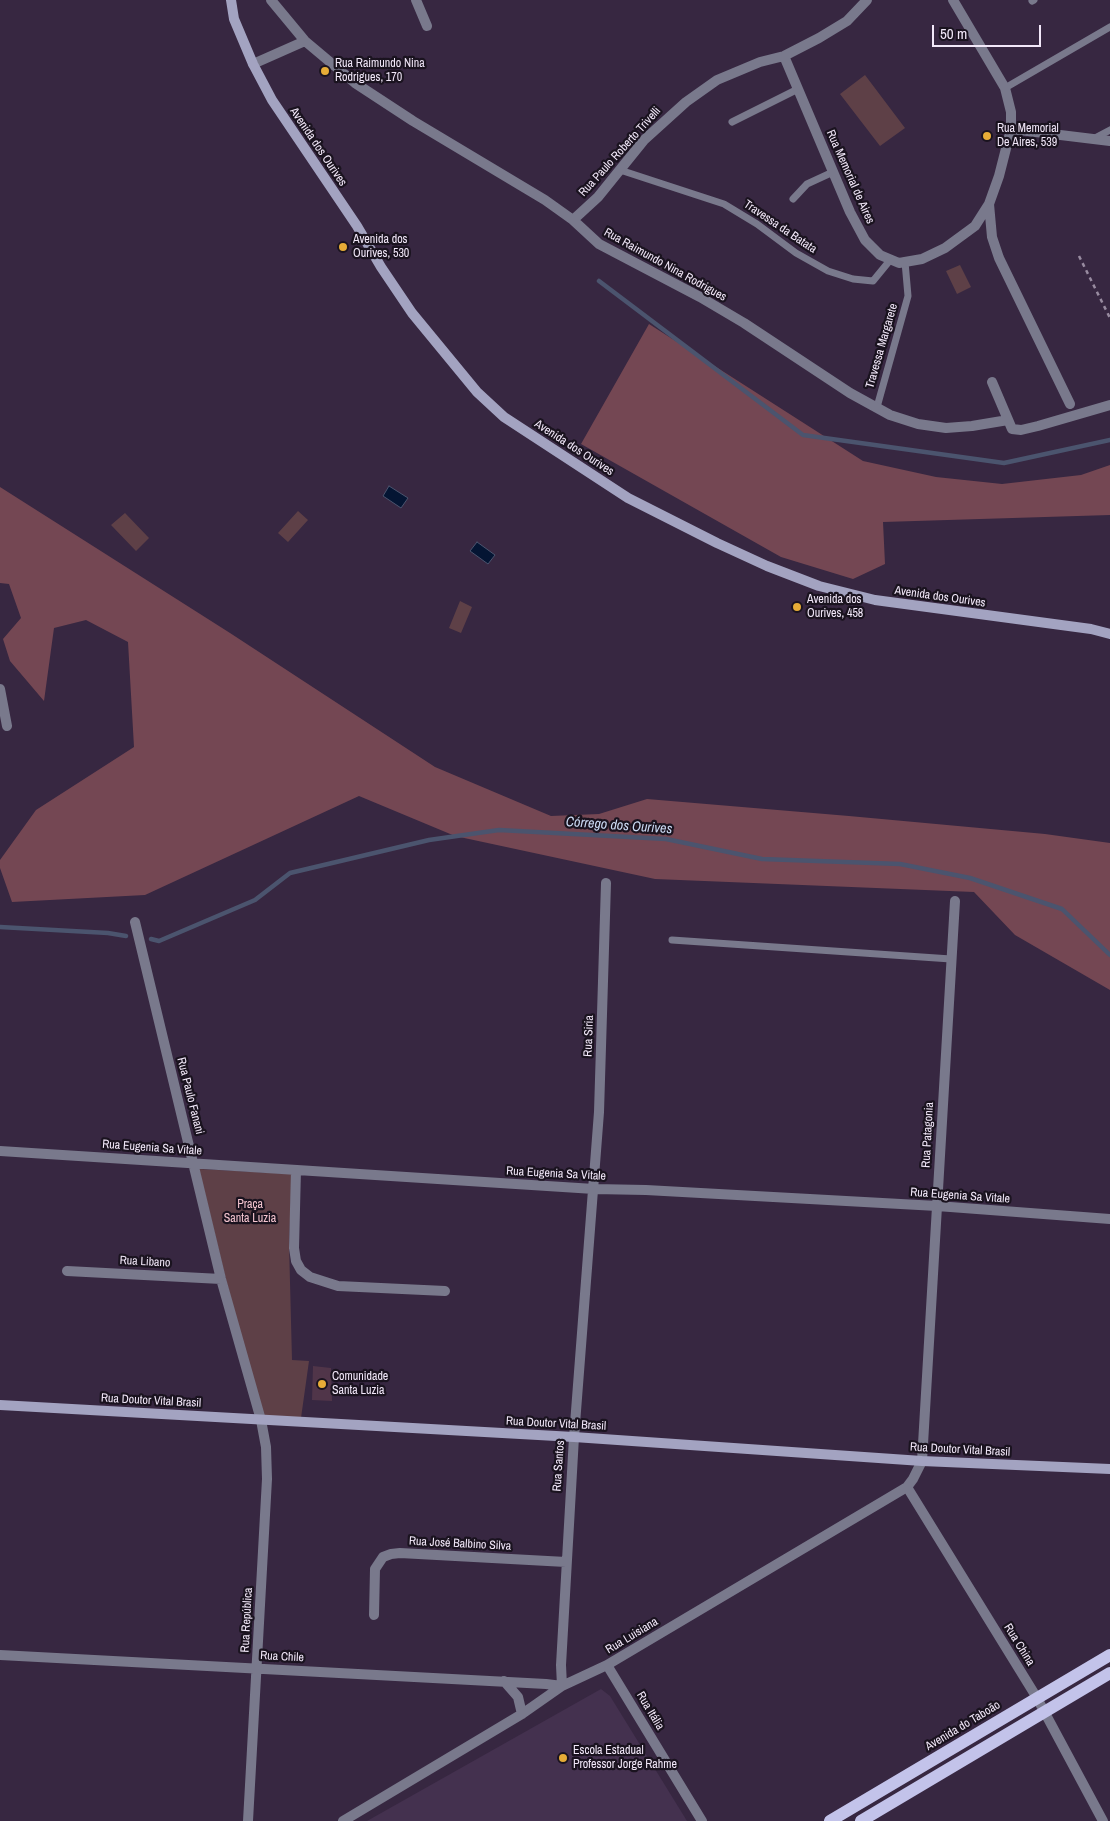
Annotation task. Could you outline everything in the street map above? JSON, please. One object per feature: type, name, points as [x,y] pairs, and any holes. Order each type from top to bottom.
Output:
[{"type":"main road","name":"Avenida dos Ourives","points":[[231,0],[234,19],[253,64],[272,100],[357,226],[381,267],[412,313],[438,346],[477,392],[504,417],[628,498],[694,533],[767,566],[819,586],[875,600],[1091,629],[1110,634]]},
{"type":"main road","name":"Rua Doutor Vital Brasil","points":[[0,1405],[574,1437],[922,1461],[1110,1469]]},
{"type":"main road","name":"Avenida do Taboão","points":[[830,1821],[1110,1654]]},
{"type":"main road","points":[[861,1821],[1110,1673]]},
{"type":"street","name":"Rua Raimundo Nina Rodrigues","points":[[271,0],[305,41],[354,83],[412,121],[545,200],[574,220],[600,244],[700,297],[744,323],[850,393],[890,415],[918,424],[946,428],[1008,420]]},
{"type":"street","points":[[416,0],[427,26]]},
{"type":"street","name":"Rua Paulo Roberto Trivelli","points":[[574,220],[598,197],[644,140],[686,102],[717,80],[760,62],[784,56],[819,38],[847,21],[867,0]]},
{"type":"street","name":"Rua Memorial de Aires","points":[[784,56],[850,212],[865,240],[880,255],[898,263],[922,259],[945,248],[974,226],[989,204],[999,176],[1011,129],[1011,112],[1005,88],[954,0]]},
{"type":"street","points":[[253,64],[305,41]]},
{"type":"street","points":[[1011,129],[1110,141]]},
{"type":"street","points":[[989,204],[992,236],[999,258],[1070,404]]},
{"type":"street","points":[[992,382],[1012,429],[1021,430],[1038,426],[1110,405]]},
{"type":"street","points":[[0,689],[8,726]]},
{"type":"street","name":"Rua Siria","points":[[594,1189],[599,1112],[606,883]]},
{"type":"street","name":"Rua Patagonia","points":[[922,1461],[955,901]]},
{"type":"street","name":"Rua Paulo Fanani","points":[[135,922],[221,1278],[261,1420]]},
{"type":"street","name":"Rua Eugenia Sa Vitale","points":[[0,1151],[594,1189],[646,1190],[937,1206],[1110,1219]]},
{"type":"street","points":[[296,1170],[294,1248],[296,1261],[301,1270],[310,1277],[338,1286],[445,1291]]},
{"type":"street","name":"Rua Santos","points":[[562,1686],[561,1665],[574,1437],[594,1189]]},
{"type":"street","name":"Rua Libano","points":[[67,1271],[221,1278]]},
{"type":"street","name":"Rua República","points":[[248,1821],[267,1478],[266,1447],[261,1420]]},
{"type":"street","name":"Rua Luisiana","points":[[343,1821],[522,1714],[562,1686],[607,1665],[907,1487],[913,1480],[922,1461]]},
{"type":"street","name":"Rua China","points":[[907,1487],[1037,1698],[1103,1821]]},
{"type":"street","name":"Rua José Balbino Silva","points":[[374,1615],[375,1569],[383,1558],[391,1554],[566,1562]]},
{"type":"street","name":"Rua Chile","points":[[0,1655],[504,1681],[562,1686]]},
{"type":"street","name":"Rua Itália","points":[[607,1665],[702,1821]]},
{"type":"street","points":[[504,1681],[518,1697],[522,1714]]},
{"type":"lane","points":[[1005,88],[1110,27]]},
{"type":"lane","points":[[732,122],[798,89]]},
{"type":"lane","points":[[1093,140],[1110,130]]},
{"type":"lane","name":"Travessa da Batata","points":[[620,170],[724,204],[757,224],[796,253],[828,271],[853,279],[873,280],[891,259]]},
{"type":"lane","points":[[793,199],[807,184],[833,172]]},
{"type":"lane","name":"Travessa Margarete","points":[[877,407],[908,296],[905,262]]},
{"type":"lane","points":[[672,940],[951,959]]},
{"type":"path","points":[[1079,256],[1110,318]]},
{"type":"shaded area","points":[[649,324],[863,461],[936,477],[1002,484],[1081,475],[1110,465],[1110,515],[883,522],[885,564],[853,579],[781,557],[581,444]]},
{"type":"shaded area","points":[[0,487],[230,633],[435,767],[551,816],[599,814],[647,799],[1045,834],[1110,843],[1110,990],[1015,935],[974,892],[655,879],[455,836],[359,796],[145,895],[12,902],[0,868],[0,860],[36,810],[134,747],[128,642],[86,620],[54,628],[44,701],[10,661],[3,639],[21,618],[9,584],[0,583]]},
{"type":"shaded area","name":"Escola Estadual Professor Jorge Rahme","points":[[601,1689],[610,1696],[687,1821],[367,1821]]},
{"type":"green space","points":[[865,75],[905,128],[880,146],[840,94]]},
{"type":"green space","points":[[960,265],[971,287],[957,294],[946,271]]},
{"type":"green space","points":[[298,511],[308,520],[288,542],[278,533]]},
{"type":"green space","points":[[125,513],[149,538],[136,551],[111,525]]},
{"type":"green space","points":[[460,601],[472,607],[461,633],[449,628]]},
{"type":"green space","name":"Praça Santa Luzia","points":[[199,1169],[292,1174],[289,1243],[292,1360],[309,1361],[301,1418],[263,1417],[226,1280]]},
{"type":"water","points":[[389,486],[408,498],[401,508],[383,496]]},
{"type":"water","points":[[477,542],[495,555],[488,564],[470,551]]},
{"type":"building","name":"Comunidade Santa Luzia","points":[[313,1366],[331,1368],[332,1401],[312,1400]]},
{"type":"waterway","points":[[599,281],[803,435],[1004,463],[1110,440]]},
{"type":"waterway","name":"Córrego dos Ourives","points":[[151,939],[159,941],[255,900],[290,873],[429,840],[499,830],[666,839],[762,859],[900,864],[970,878],[1062,909],[1110,955]]},
{"type":"waterway","name":"Córrego dos Ourives","points":[[0,927],[108,933],[126,936]]},
{"type":"place","name":"Rua Raimundo Nina Rodrigues, 170","points":[[325,71]]},
{"type":"place","name":"Rua Memorial De Aires, 539","points":[[987,136]]},
{"type":"place","name":"Avenida dos Ourives, 530","points":[[343,247]]},
{"type":"place","name":"Avenida dos Ourives, 458","points":[[797,607]]},
{"type":"place","name":"Comunidade Santa Luzia","points":[[322,1384]]},
{"type":"place","name":"Escola Estadual Professor Jorge Rahme","points":[[563,1758]]}]
